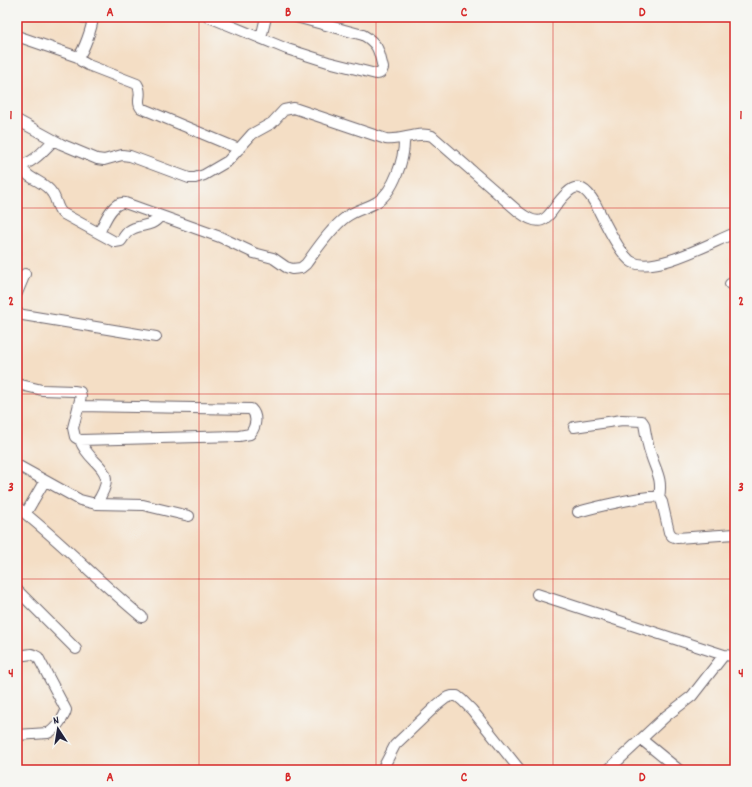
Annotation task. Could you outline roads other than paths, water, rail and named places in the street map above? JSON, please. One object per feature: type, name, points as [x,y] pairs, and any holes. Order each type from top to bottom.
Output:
[{"type":"street","points":[[78,57],[93,23],[89,17]]},
{"type":"street","points":[[209,17],[287,49],[328,62],[376,74],[382,72],[383,68],[379,52],[372,40],[328,21],[296,17]]},
{"type":"street","points":[[261,38],[266,17]]},
{"type":"street","points":[[17,36],[78,57],[81,62],[137,84],[141,90],[139,104],[141,108],[239,149]]},
{"type":"street","points":[[17,120],[54,140],[97,159],[104,160],[122,155],[130,156],[192,179],[216,169],[232,158],[252,134],[272,123],[284,110],[294,108],[386,139],[392,140],[424,135],[432,136],[519,212],[535,221],[543,221],[569,191],[579,187],[585,190],[598,208],[619,247],[626,257],[632,262],[641,264],[678,258],[735,233]]},
{"type":"street","points":[[98,233],[113,208],[119,203],[125,203],[220,237],[254,253],[273,258],[286,266],[296,269],[301,268],[347,216],[379,200],[387,191],[396,176],[401,161],[404,138]]},
{"type":"street","points":[[54,140],[35,159],[19,166],[26,174],[52,192],[62,213],[116,242],[121,241],[130,230],[158,221],[160,216]]},
{"type":"street","points":[[17,293],[25,274]]},
{"type":"street","points":[[17,314],[156,337]]},
{"type":"street","points":[[17,384],[42,390],[80,392],[81,396],[73,428],[78,439],[103,470],[105,476],[102,496],[96,504]]},
{"type":"street","points":[[78,439],[245,436],[250,434],[253,430],[256,417],[251,409],[79,406]]},
{"type":"street","points":[[574,427],[622,420],[642,422],[644,424],[650,452],[659,473],[661,489],[659,497],[662,502],[669,532],[672,536],[677,538],[735,534]]},
{"type":"street","points":[[17,465],[44,482],[80,500],[96,504],[143,505],[189,516]]},
{"type":"street","points":[[26,513],[44,482]]},
{"type":"street","points":[[578,512],[595,507],[642,498],[655,496],[659,497]]},
{"type":"street","points":[[17,507],[26,513],[114,594],[142,617]]},
{"type":"street","points":[[17,590],[76,649]]},
{"type":"street","points":[[538,594],[724,655],[735,656]]},
{"type":"street","points":[[17,602],[31,612],[34,613],[37,611]]},
{"type":"street","points":[[17,656],[32,654],[38,657],[66,710],[65,714],[52,732],[17,735]]},
{"type":"street","points":[[608,770],[641,738],[692,696],[724,655]]},
{"type":"street","points":[[382,770],[395,745],[437,705],[446,698],[457,696],[467,705],[520,770]]},
{"type":"street","points":[[641,738],[679,770]]}]
